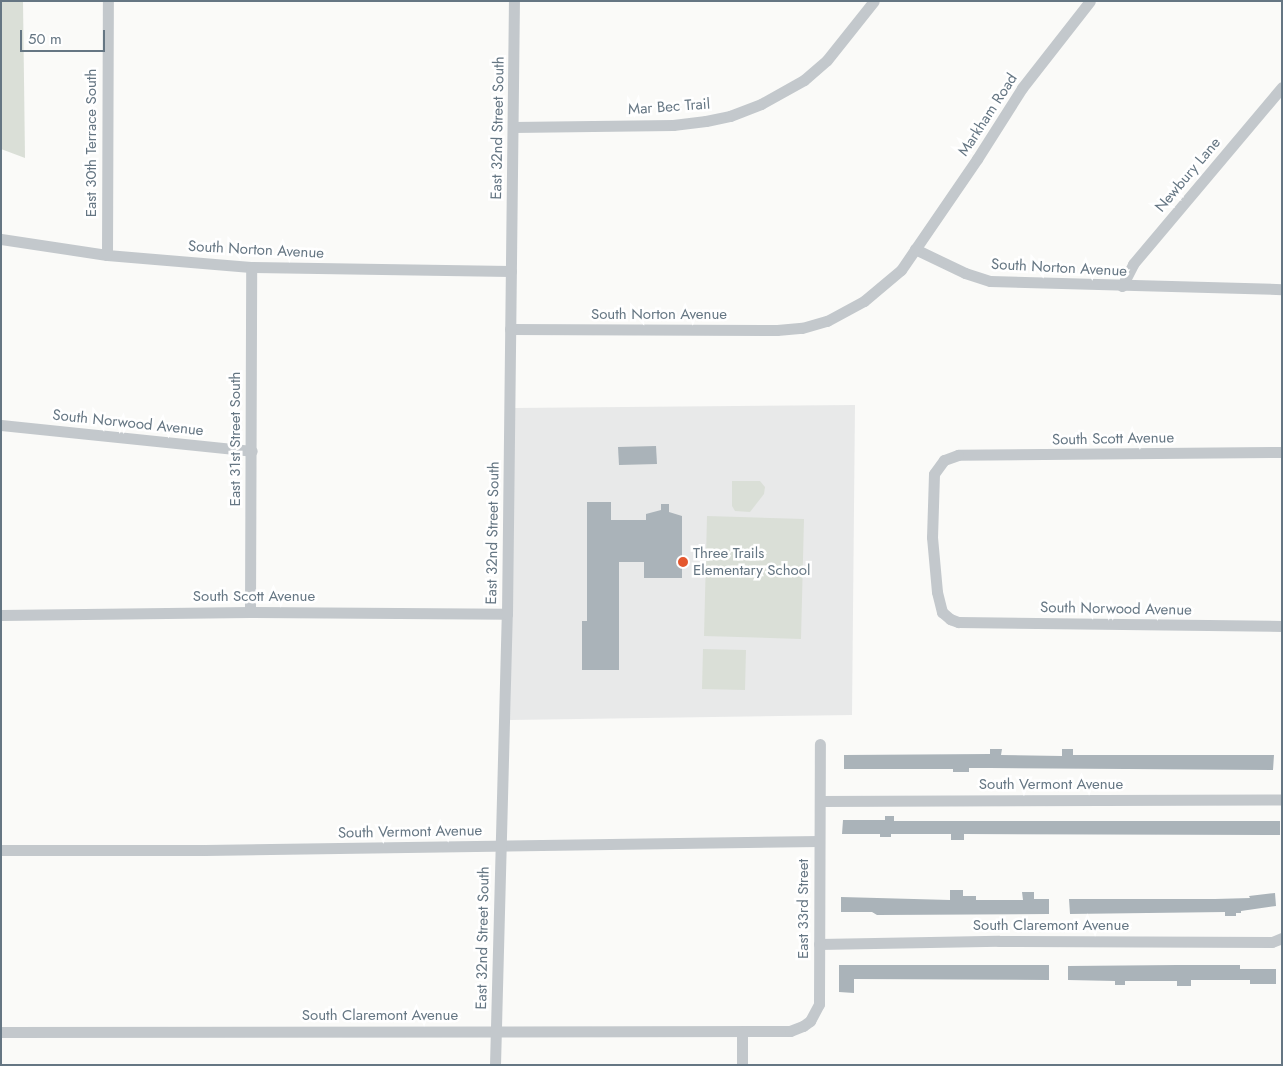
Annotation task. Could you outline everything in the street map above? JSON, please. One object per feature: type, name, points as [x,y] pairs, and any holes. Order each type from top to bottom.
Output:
[{"type":"street","name":"East 30th Terrace South","points":[[107,255],[108,1]]},
{"type":"street","name":"East 32nd Street South","points":[[495,1065],[507,614],[514,1]]},
{"type":"street","name":"Mar Bec Trail","points":[[513,127],[673,125],[730,116],[761,104],[804,80],[827,60],[874,1]]},
{"type":"street","name":"Markham Road","points":[[915,249],[977,159],[1022,88],[1090,1]]},
{"type":"street","name":"Newbury Lane","points":[[1122,286],[1133,264],[1282,87]]},
{"type":"street","name":"South Norton Avenue","points":[[1,239],[107,255],[251,267],[511,272]]},
{"type":"street","name":"South Norton Avenue","points":[[510,329],[776,330],[802,328],[827,321],[864,301],[900,270],[915,249],[965,274],[990,281],[1282,289]]},
{"type":"street","name":"East 31st Street South","points":[[250,612],[252,451],[251,267]]},
{"type":"street","name":"South Norwood Avenue","points":[[1,425],[252,451]]},
{"type":"street","name":"South Scott Avenue","points":[[950,619],[942,612],[937,592],[932,537],[934,474],[944,460],[958,455],[1282,452]]},
{"type":"street","name":"South Scott Avenue","points":[[1,615],[250,612],[507,614]]},
{"type":"street","name":"South Norwood Avenue","points":[[950,619],[958,622],[1282,626]]},
{"type":"street","name":"East 33rd Street","points":[[812,1016],[819,1004],[820,744]]},
{"type":"street","name":"South Vermont Avenue","points":[[820,801],[1282,799]]},
{"type":"street","name":"South Vermont Avenue","points":[[1,850],[820,841]]},
{"type":"street","name":"South Claremont Avenue","points":[[819,944],[999,941],[1272,942],[1282,938]]},
{"type":"street","name":"South Claremont Avenue","points":[[1,1032],[790,1031],[803,1026],[812,1016]]},
{"type":"street","points":[[742,1031],[742,1065]]},
{"type":"shaded area","points":[[1,1],[23,1],[25,158],[1,149]]},
{"type":"shaded area","name":"Three Trails Elementary School","points":[[855,405],[852,715],[510,720],[514,408]]},
{"type":"shaded area","points":[[732,481],[760,481],[765,487],[764,494],[750,512],[735,511],[732,506]]},
{"type":"shaded area","points":[[707,516],[804,519],[801,639],[704,636]]},
{"type":"shaded area","points":[[703,649],[746,650],[745,690],[702,689]]},
{"type":"building","points":[[656,446],[657,464],[619,465],[618,447]]},
{"type":"building","name":"Three Trails Elementary School","points":[[587,502],[611,502],[611,520],[646,520],[646,514],[661,510],[661,504],[669,504],[669,512],[682,516],[682,578],[644,578],[644,562],[619,562],[619,670],[582,670],[582,621],[587,621]]},
{"type":"building","points":[[990,749],[1002,749],[1001,755],[1062,756],[1062,749],[1073,749],[1073,755],[1274,755],[1273,770],[969,768],[969,772],[953,772],[953,769],[844,769],[844,755],[990,754]]},
{"type":"building","points":[[885,816],[894,816],[894,821],[1280,821],[1280,835],[964,834],[964,840],[951,840],[951,834],[891,834],[891,837],[880,837],[880,834],[842,834],[843,820],[885,820]]},
{"type":"building","points":[[950,890],[963,890],[963,896],[976,896],[976,900],[1023,900],[1022,892],[1034,892],[1034,899],[1049,899],[1049,914],[877,915],[872,912],[841,912],[841,897],[950,900]]},
{"type":"building","points":[[1275,893],[1276,906],[1241,911],[1241,913],[1236,913],[1236,916],[1225,916],[1225,912],[1070,914],[1069,899],[1250,898],[1249,896]]},
{"type":"building","points":[[839,965],[1049,965],[1049,980],[854,979],[854,993],[839,992]]},
{"type":"building","points":[[1240,965],[1240,969],[1276,969],[1276,984],[1250,984],[1250,980],[1191,980],[1191,986],[1177,986],[1177,981],[1125,981],[1125,985],[1115,985],[1115,981],[1068,980],[1068,966]]},
{"type":"place","name":"Three Trails Elementary School","points":[[683,562]]}]
